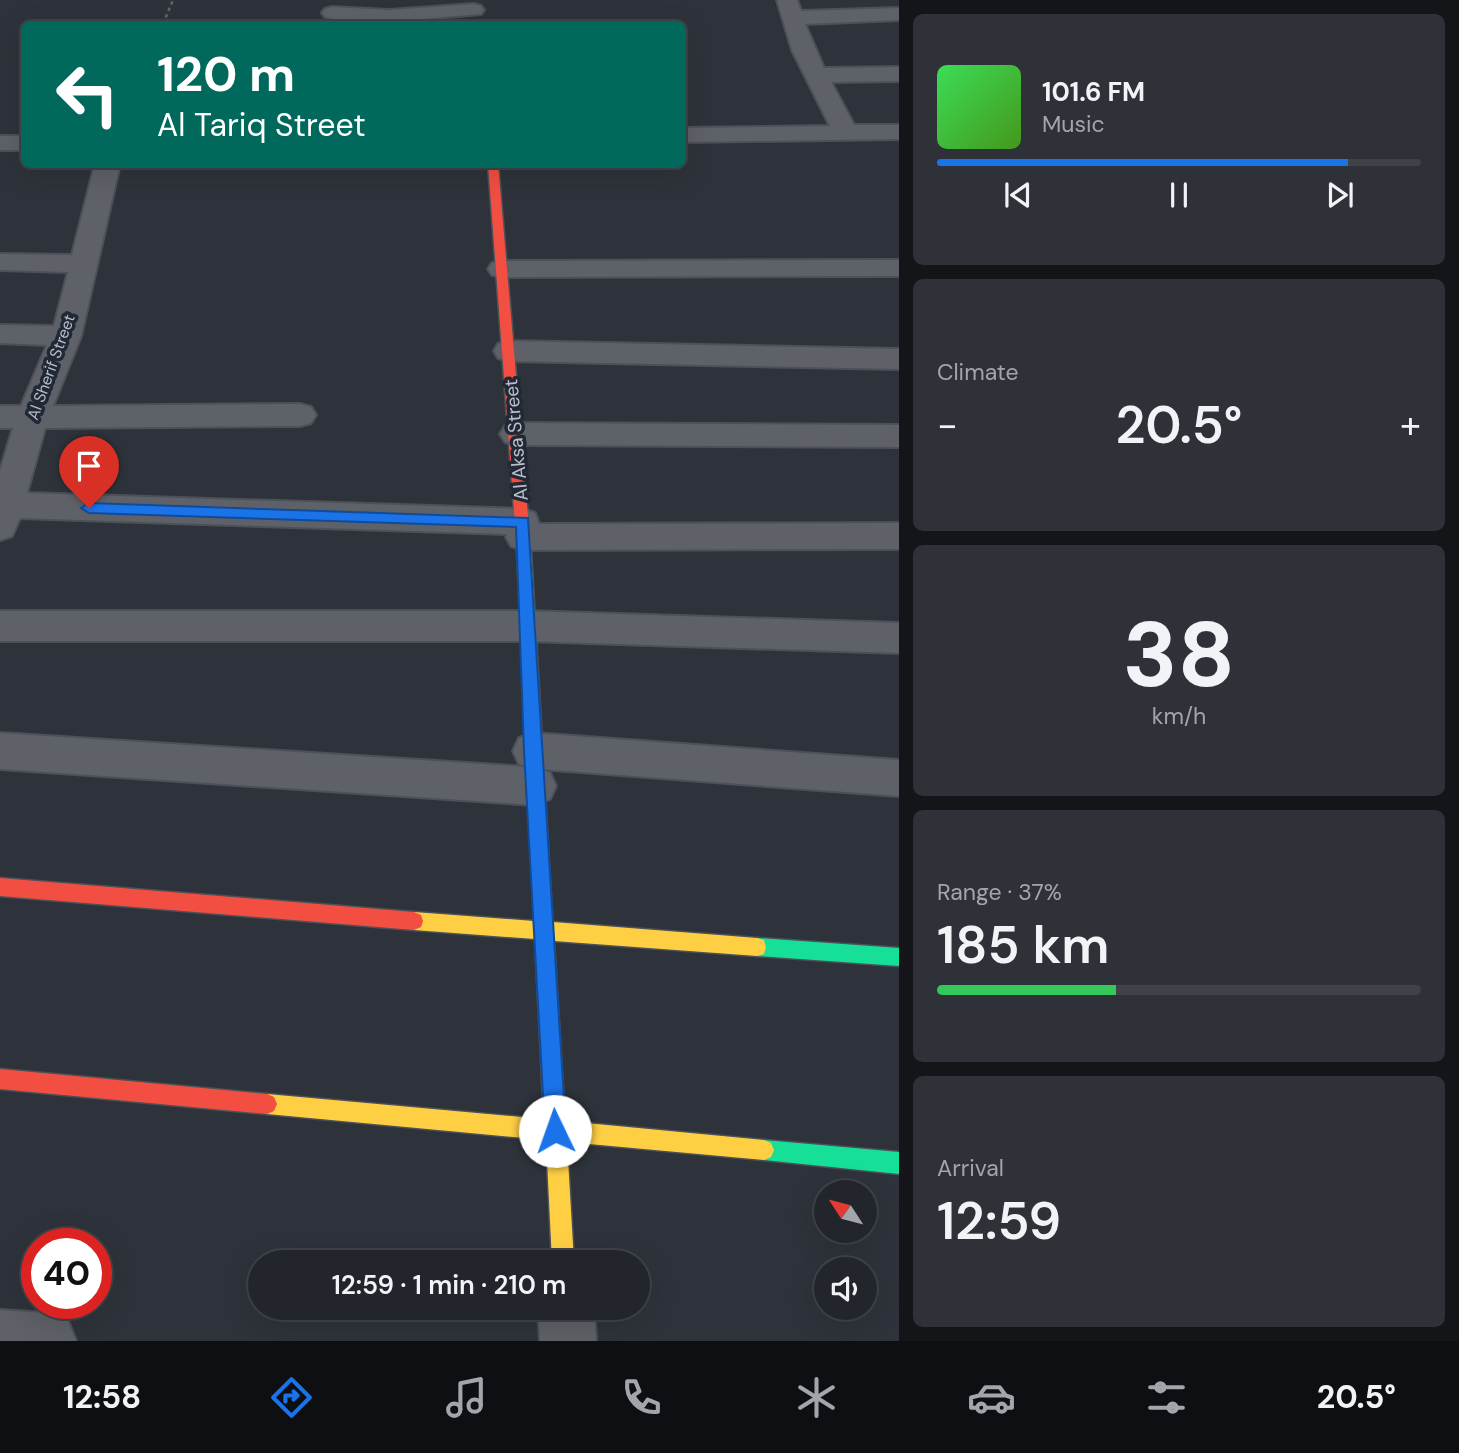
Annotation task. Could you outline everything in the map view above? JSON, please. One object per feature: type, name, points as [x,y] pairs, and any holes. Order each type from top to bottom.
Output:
[{"type":"street","points":[[846,133],[803,50],[790,9],[899,14]]},
{"type":"street","points":[[332,13],[389,16],[474,12]]},
{"type":"street","points":[[816,75],[899,74]]},
{"type":"street","points":[[686,135],[899,132]]},
{"type":"street","points":[[0,144],[21,143]]},
{"type":"street","name":"Al Sherif Street","points":[[2,512],[32,418],[66,336],[107,168]]},
{"type":"street","name":"Al Aksa Street","points":[[494,168],[523,530],[562,1250]]},
{"type":"street","points":[[0,262],[83,264]]},
{"type":"street","points":[[502,269],[899,268]]},
{"type":"street","points":[[0,334],[66,336]]},
{"type":"street","points":[[509,351],[899,359]]},
{"type":"street","points":[[0,417],[300,415]]},
{"type":"street","points":[[516,434],[899,436]]},
{"type":"street","points":[[2,512],[523,530],[899,536]]},
{"type":"street","points":[[0,625],[527,626],[899,638]]},
{"type":"street","points":[[0,751],[899,778]]},
{"type":"street","points":[[0,887],[899,957]]},
{"type":"street","points":[[0,1079],[899,1163]]},
{"type":"street","points":[[567,1320],[568,1341]]},
{"type":"street","points":[[0,1338],[48,1341]]},
{"type":"path","points":[[164,21],[173,0]]},
{"type":"traffic: fast","points":[[524,551],[543,914]]},
{"type":"traffic: fast","points":[[757,947],[899,957]]},
{"type":"traffic: fast","points":[[764,1150],[899,1163]]},
{"type":"traffic: slow","points":[[543,914],[562,1250]]},
{"type":"traffic: slow","points":[[414,921],[757,947]]},
{"type":"traffic: slow","points":[[267,1104],[764,1150]]},
{"type":"traffic: jam","points":[[493,168],[524,551]]},
{"type":"traffic: jam","points":[[0,887],[414,921]]},
{"type":"traffic: jam","points":[[0,1079],[267,1104]]},
{"type":"route","points":[[89,508],[523,522],[555,1131]]}]
